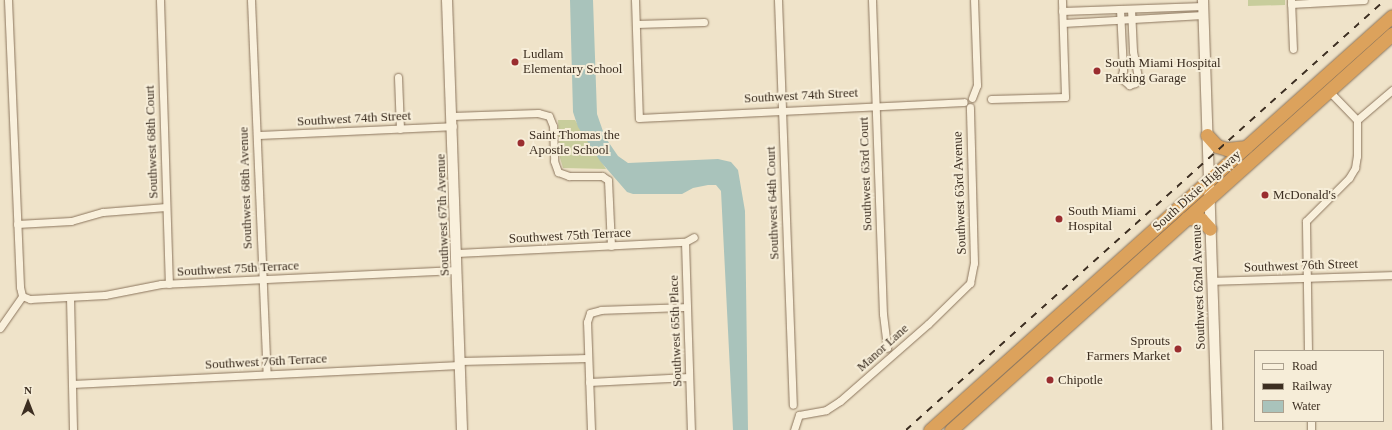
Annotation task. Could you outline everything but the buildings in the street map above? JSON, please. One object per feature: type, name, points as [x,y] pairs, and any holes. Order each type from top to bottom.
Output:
[{"type":"highway","name":"South Dixie Highway","points":[[933,429],[1392,16]]},
{"type":"highway","name":"South Dixie Highway","points":[[951,430],[1392,34]]},
{"type":"highway","points":[[1309,90],[1329,91],[1335,66]]},
{"type":"highway","points":[[1207,135],[1217,146],[1227,150],[1246,147]]},
{"type":"highway","points":[[1187,218],[1199,219],[1210,229]]},
{"type":"main road","name":"Southwest 67th Avenue","points":[[447,0],[453,121],[462,430]]},
{"type":"main road","name":"Southwest 62nd Avenue","points":[[1203,7],[1217,430]]},
{"type":"street","points":[[0,328],[22,296],[20,288],[8,0]]},
{"type":"street","name":"Southwest 68th Court","points":[[160,0],[169,284]]},
{"type":"street","name":"Southwest 68th Avenue","points":[[251,0],[267,374]]},
{"type":"street","points":[[636,0],[636,24],[704,22]]},
{"type":"street","name":"Southwest 64th Court","points":[[778,0],[793,405]]},
{"type":"street","name":"Southwest 63rd Court","points":[[872,0],[882,314],[887,348]]},
{"type":"street","points":[[967,104],[967,98],[972,98],[977,85],[974,0]]},
{"type":"street","points":[[991,99],[1065,97],[1062,0]]},
{"type":"street","points":[[1293,49],[1291,2],[1364,0]]},
{"type":"street","points":[[1062,12],[1203,7]]},
{"type":"street","points":[[1063,23],[1131,18],[1203,7]]},
{"type":"street","points":[[1120,9],[1123,70],[1121,80],[1129,85],[1137,80],[1131,9]]},
{"type":"street","name":"Southwest 74th Street","points":[[636,24],[639,118],[875,104],[967,104]]},
{"type":"street","points":[[1123,70],[1130,68],[1136,71]]},
{"type":"street","points":[[398,77],[400,129]]},
{"type":"street","points":[[1357,120],[1392,90]]},
{"type":"street","points":[[1308,350],[1306,221],[1353,173],[1357,156],[1357,120],[1329,91]]},
{"type":"street","name":"Southwest 63rd Avenue","points":[[967,104],[974,263],[972,279]]},
{"type":"street","name":"Southwest 74th Street","points":[[257,135],[400,129],[453,121],[472,116],[538,113],[551,118],[554,129],[554,161],[558,172],[569,176],[600,175],[607,179],[611,246]]},
{"type":"street","points":[[17,224],[71,221],[104,212],[166,207]]},
{"type":"street","points":[[685,242],[694,237]]},
{"type":"street","name":"Southwest 75th Terrace","points":[[457,253],[685,242]]},
{"type":"street","name":"Southwest 65th Place","points":[[685,242],[691,430]]},
{"type":"street","name":"Southwest 75th Terrace","points":[[22,296],[30,299],[105,295],[169,284],[457,270]]},
{"type":"street","name":"Southwest 76th Street","points":[[1212,281],[1392,275]]},
{"type":"street","name":"Manor Lane","points":[[794,430],[799,415],[826,410],[840,401],[958,296],[972,279]]},
{"type":"street","points":[[70,297],[73,430]]},
{"type":"street","points":[[591,430],[587,322],[590,313],[601,310],[687,307]]},
{"type":"street","name":"Southwest 76th Terrace","points":[[72,384],[460,363],[588,358]]},
{"type":"street","points":[[589,382],[689,377]]},
{"type":"green space","points":[[1248,0],[1285,0],[1285,5],[1248,6]]},
{"type":"green space","points":[[558,120],[575,120],[606,169],[563,168],[560,158]]},
{"type":"water","points":[[570,0],[593,0],[597,114],[605,137],[618,156],[628,163],[718,159],[731,162],[738,170],[745,211],[748,430],[733,430],[721,191],[716,185],[708,185],[693,188],[682,194],[633,194],[627,192],[600,161],[578,127],[573,112]]},
{"type":"railway","points":[[906,430],[1385,0]]},
{"type":"place","name":"Ludlam Elementary School","points":[[515,62]]},
{"type":"place","name":"South Miami Hospital Parking Garage","points":[[1097,71]]},
{"type":"place","name":"Saint Thomas the Apostle School","points":[[521,143]]},
{"type":"place","name":"McDonald's","points":[[1265,195]]},
{"type":"place","name":"South Miami Hospital","points":[[1059,219]]},
{"type":"place","name":"Sprouts Farmers Market","points":[[1178,349]]},
{"type":"place","name":"Chipotle","points":[[1050,380]]}]
